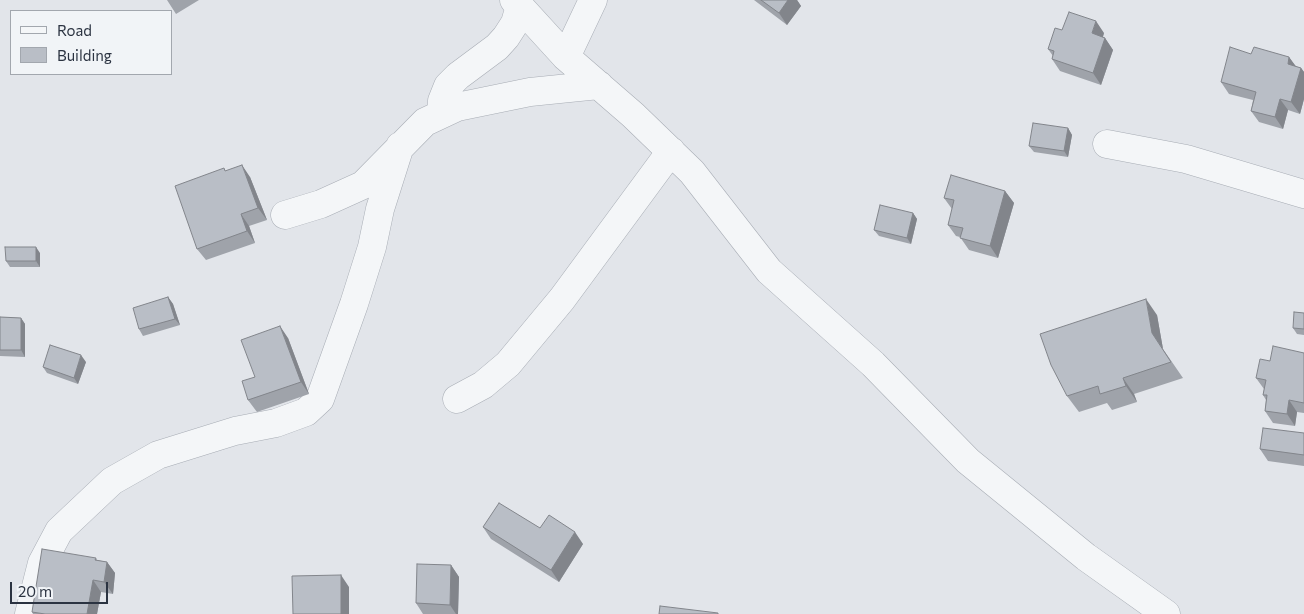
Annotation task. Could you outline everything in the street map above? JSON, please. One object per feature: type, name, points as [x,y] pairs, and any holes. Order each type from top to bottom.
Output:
[{"type":"street","points":[[566,57],[593,0]]},
{"type":"street","points":[[517,3],[566,57],[633,114],[692,172],[769,271],[873,364],[968,461],[1086,557],[1166,614]]},
{"type":"street","points":[[442,114],[442,101],[448,86],[458,76],[497,47],[506,37],[515,23],[517,3]]},
{"type":"street","points":[[285,215],[321,204],[363,185],[424,122],[456,107],[520,94],[599,85]]},
{"type":"street","points":[[1107,144],[1186,159],[1304,194]]},
{"type":"street","points":[[29,614],[42,563],[59,530],[112,481],[158,455],[235,431],[276,423],[306,412],[320,399],[354,304],[400,146]]},
{"type":"street","points":[[457,399],[483,385],[508,364],[562,299],[671,151]]},
{"type":"building","points":[[761,0],[788,0],[779,13]]},
{"type":"building","points":[[1069,12],[1096,21],[1092,33],[1105,38],[1093,73],[1052,59],[1054,51],[1048,49],[1055,28],[1062,30]]},
{"type":"building","points":[[1230,47],[1251,54],[1254,47],[1289,57],[1288,64],[1301,68],[1291,102],[1280,99],[1275,117],[1251,111],[1256,92],[1221,82]]},
{"type":"building","points":[[1033,123],[1068,128],[1064,151],[1029,146]]},
{"type":"building","points":[[242,165],[258,208],[241,214],[247,231],[197,249],[175,186],[224,168],[225,171]]},
{"type":"building","points":[[951,175],[1005,191],[990,246],[960,238],[963,228],[948,225],[954,200],[944,198]]},
{"type":"building","points":[[880,205],[913,213],[907,238],[874,230]]},
{"type":"building","points":[[5,247],[36,247],[36,261],[6,261]]},
{"type":"building","points":[[168,297],[175,319],[139,329],[133,308]]},
{"type":"building","points":[[1146,299],[1152,333],[1171,362],[1123,378],[1126,386],[1100,394],[1098,386],[1067,396],[1051,365],[1040,334]]},
{"type":"building","points":[[1294,312],[1304,313],[1304,329],[1293,328]]},
{"type":"building","points":[[0,317],[21,318],[21,350],[0,350]]},
{"type":"building","points":[[280,326],[301,382],[248,400],[242,381],[255,377],[241,340]]},
{"type":"building","points":[[50,345],[81,355],[74,378],[43,367]]},
{"type":"building","points":[[1273,346],[1304,353],[1304,403],[1289,400],[1287,414],[1265,411],[1267,395],[1263,395],[1266,380],[1256,378],[1260,359],[1270,361]]},
{"type":"building","points":[[1263,428],[1304,433],[1304,455],[1260,449]]},
{"type":"building","points":[[499,503],[540,528],[549,515],[575,532],[551,570],[483,527]]},
{"type":"building","points":[[42,549],[96,558],[95,560],[107,562],[104,582],[93,580],[87,614],[45,614],[32,612]]},
{"type":"building","points":[[417,564],[451,565],[450,605],[416,603]]},
{"type":"building","points":[[341,575],[341,614],[293,614],[292,576]]},
{"type":"building","points":[[660,606],[718,613],[718,614],[659,614]]}]
